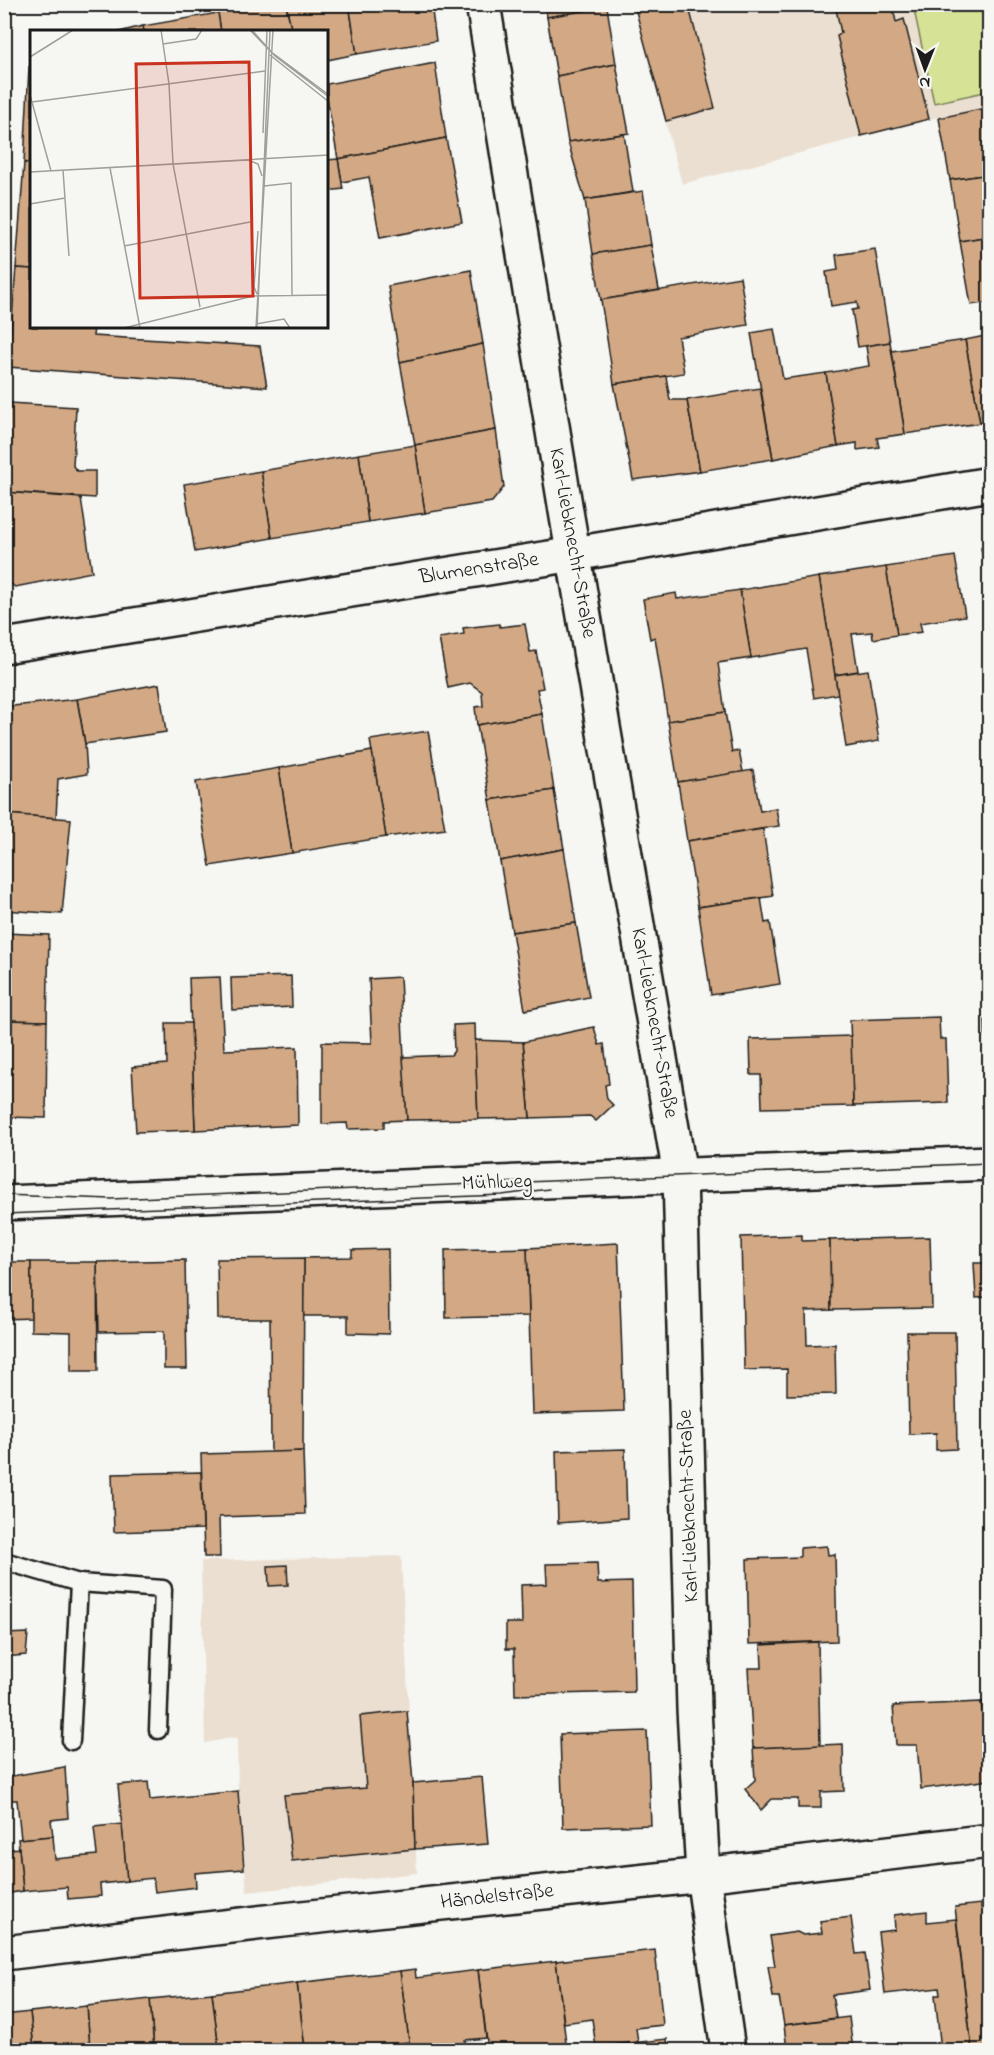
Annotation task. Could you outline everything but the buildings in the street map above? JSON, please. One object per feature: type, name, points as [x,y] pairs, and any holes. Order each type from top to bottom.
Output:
[{"type":"street","name":"Karl-Liebknecht-Straße","points":[[483,4],[680,1175],[694,1709],[703,1875],[728,2050]]},
{"type":"street","name":"Blumenstraße","points":[[9,646],[990,484]]},
{"type":"street","name":"Mühlweg","points":[[4,1203],[990,1163]]},
{"type":"street","name":"Händelstraße","points":[[4,1953],[990,1841]]},
{"type":"lane","points":[[4,1561],[79,1583],[163,1589],[159,1730]]},
{"type":"lane","points":[[71,1741],[79,1583]]},
{"type":"shaded area","points":[[634,5],[989,5],[989,107],[929,119],[682,184]]},
{"type":"shaded area","points":[[401,1556],[417,1873],[247,1892],[238,1791],[237,1737],[205,1743],[201,1561]]},
{"type":"green space","points":[[913,5],[989,5],[989,91],[934,103]]},
{"type":"tram line","points":[[4,1195],[111,1199],[990,1163]]},
{"type":"tram line","points":[[4,1214],[502,1195],[549,1189]]}]
